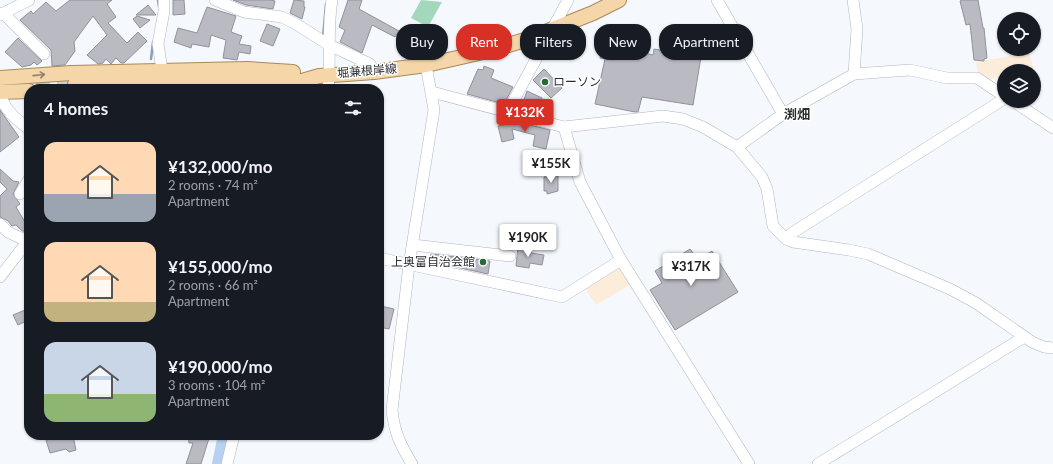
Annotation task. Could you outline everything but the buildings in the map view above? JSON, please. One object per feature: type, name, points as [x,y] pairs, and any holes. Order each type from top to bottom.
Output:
[{"type":"main road","name":"堀兼根岸線","points":[[566,24],[619,0]]},
{"type":"main road","name":"堀兼根岸線","points":[[247,84],[301,77],[374,72],[426,64],[492,50],[520,41]]},
{"type":"main road","name":"堀兼根岸線","points":[[0,87],[72,73],[162,70],[247,69],[301,77]]},
{"type":"main road","name":"堀兼根岸線","points":[[74,81],[301,77]]},
{"type":"main road","points":[[0,87],[24,90]]},
{"type":"street","points":[[29,0],[1,14],[44,54]]},
{"type":"street","points":[[162,70],[158,44],[164,11],[164,0]]},
{"type":"street","points":[[215,0],[244,12],[282,18],[296,24],[324,43],[370,64],[374,72]]},
{"type":"street","points":[[327,84],[324,75],[324,43],[328,30],[332,0]]},
{"type":"street","points":[[554,24],[568,0]]},
{"type":"street","points":[[717,0],[783,114]]},
{"type":"street","points":[[853,0],[857,30],[854,74]]},
{"type":"street","points":[[508,111],[535,60]]},
{"type":"street","points":[[412,464],[399,442],[393,426],[392,410],[410,265],[434,110],[426,64]]},
{"type":"street","points":[[737,147],[783,114],[854,74],[910,70],[947,78],[977,78],[997,91]]},
{"type":"street","points":[[0,87],[1,100],[14,117],[24,125]]},
{"type":"street","points":[[432,92],[564,127],[663,116],[682,119],[703,127],[737,147],[762,177],[767,189],[773,226],[786,239],[793,242],[868,254],[950,288],[976,303],[1024,337],[1044,347],[1053,348]]},
{"type":"street","points":[[786,239],[792,233],[997,103]]},
{"type":"street","points":[[1023,108],[1053,128]]},
{"type":"street","points":[[564,127],[580,182],[621,260],[749,464]]},
{"type":"street","points":[[20,194],[24,187]]},
{"type":"street","points":[[0,224],[8,232],[24,240]]},
{"type":"street","points":[[413,245],[510,256]]},
{"type":"street","points":[[0,278],[24,247]]},
{"type":"street","points":[[384,259],[562,297],[621,260]]},
{"type":"street","points":[[818,464],[1024,337]]},
{"type":"street","points":[[226,464],[233,440]]},
{"type":"shaded area","points":[[1010,56],[1030,56],[1032,64],[997,64],[997,77],[988,80],[978,74],[976,62]]},
{"type":"shaded area","points":[[616,268],[621,270],[631,284],[596,305],[585,288]]},
{"type":"green space","points":[[421,0],[442,2],[430,24],[422,24],[411,18]]},
{"type":"waterway","points":[[158,0],[159,7]]},
{"type":"waterway","points":[[323,37],[326,4]]},
{"type":"waterway","points":[[151,59],[153,42]]},
{"type":"waterway","points":[[220,464],[225,440]]},
{"type":"tunnel","points":[[15,86],[24,86]]},
{"type":"place","name":"ローソン","points":[[545,82]]},
{"type":"place","name":"上奥富自治会館","points":[[483,262]]},
{"type":"district","name":"渕畑","points":[[797,114]]}]
